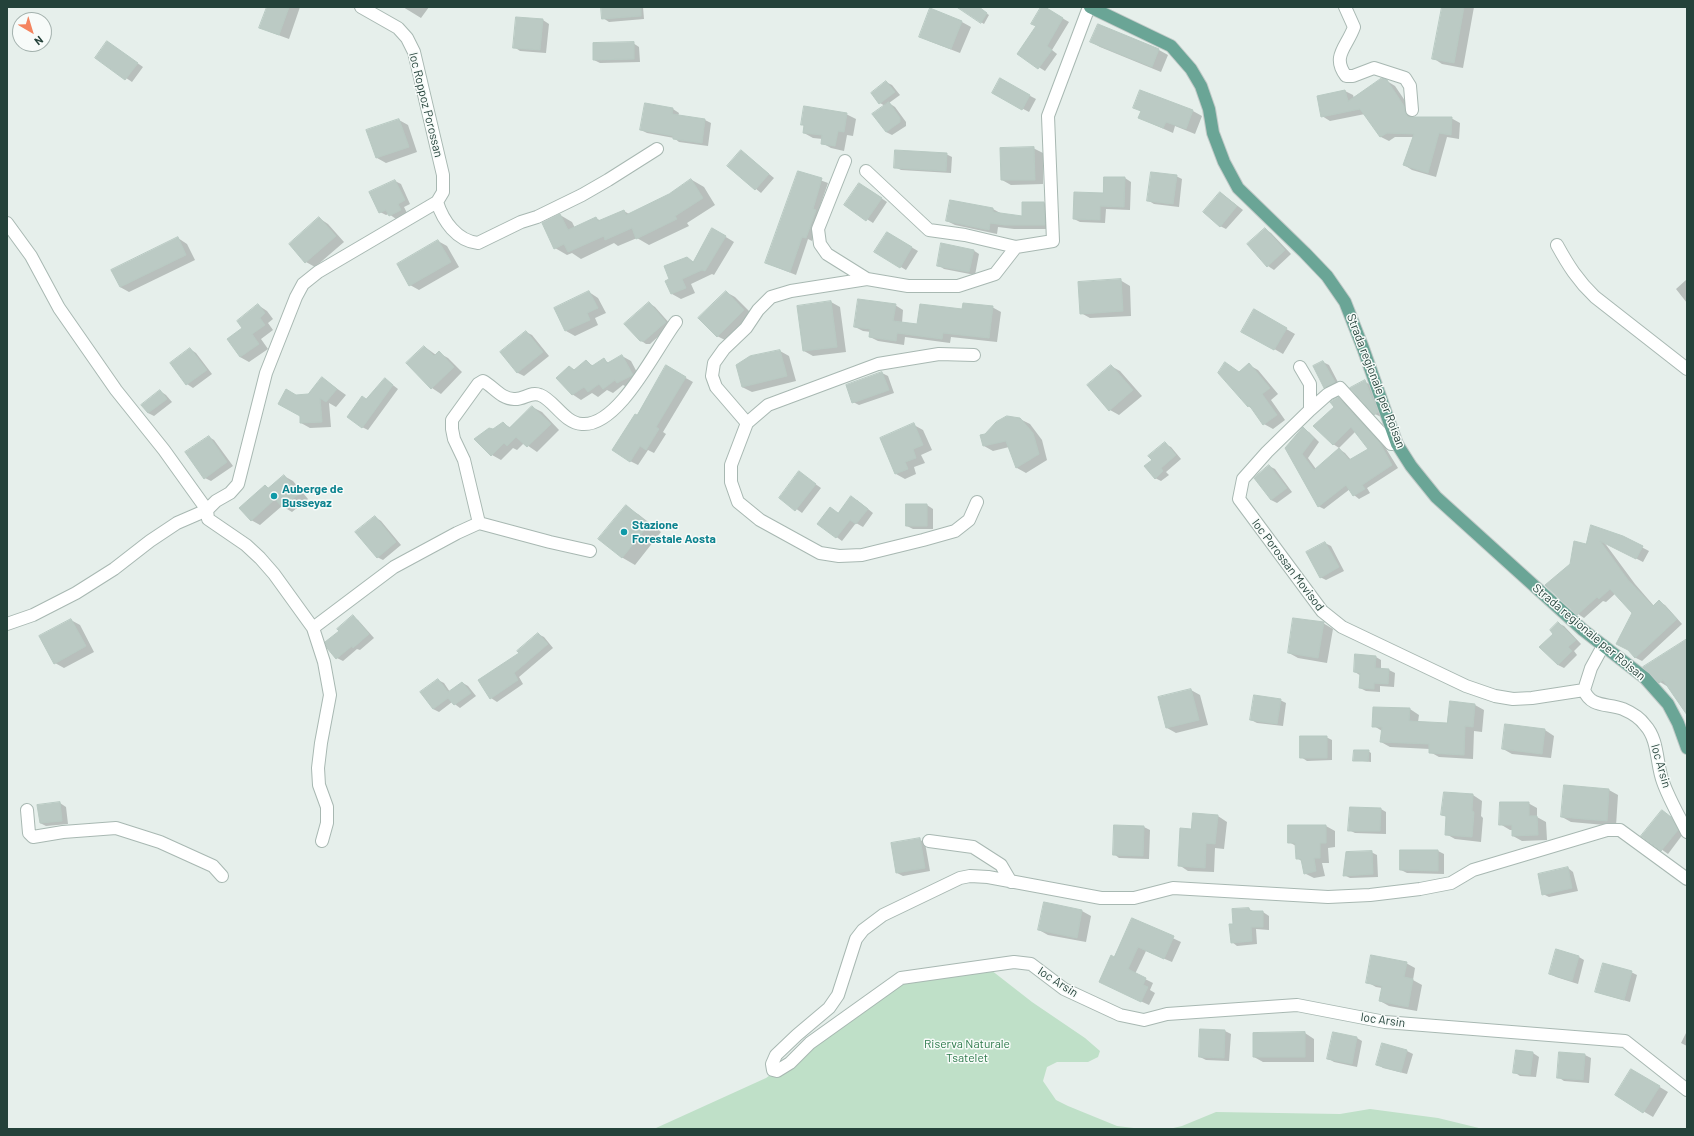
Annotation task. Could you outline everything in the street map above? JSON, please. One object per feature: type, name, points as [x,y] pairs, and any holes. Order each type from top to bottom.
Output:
[{"type":"main road","name":"Strada regionale per Roisan","points":[[1090,7],[1171,46],[1191,70],[1201,86],[1209,109],[1213,133],[1224,162],[1238,188],[1327,276],[1345,302],[1397,444],[1411,466],[1436,498],[1583,630],[1645,678],[1668,704],[1678,723],[1687,748]]},
{"type":"street","name":"loc Roppoz Porossan","points":[[361,7],[398,28],[407,38],[414,52],[443,176],[443,192],[437,202]]},
{"type":"street","points":[[866,171],[929,230],[965,235],[1016,247],[1053,241],[1048,116],[1090,7]]},
{"type":"street","points":[[1345,7],[1354,27],[1339,55],[1341,69],[1346,76],[1353,76],[1374,68],[1405,78],[1410,86],[1412,110]]},
{"type":"street","points":[[7,624],[33,615],[76,593],[114,569],[150,541],[177,523],[207,510],[216,501],[230,493],[238,484],[266,373],[296,297],[303,284],[318,272],[437,202],[441,214],[454,232],[471,242],[478,243],[582,195],[657,149]]},
{"type":"street","points":[[845,161],[818,229],[820,244],[827,254],[868,279]]},
{"type":"street","points":[[7,223],[31,256],[59,308],[116,390],[164,450],[207,510],[208,519],[246,545],[260,558],[274,574],[313,628],[324,662],[330,695],[318,768],[319,785],[328,807],[327,823],[322,841]]},
{"type":"street","points":[[1557,245],[1573,273],[1583,285],[1600,301],[1687,369]]},
{"type":"street","points":[[747,423],[716,387],[712,376],[714,363],[724,349],[746,328],[758,310],[771,297],[791,291],[868,279],[908,286],[958,286],[996,274],[1016,247]]},
{"type":"street","points":[[479,523],[464,460],[454,439],[452,429],[452,420],[478,384],[483,381],[495,392],[512,399],[523,398],[533,393],[542,395],[569,419],[582,424],[597,421],[609,415],[628,395],[676,322]]},
{"type":"street","points":[[974,355],[939,354],[878,364],[768,405],[747,423],[731,465],[731,482],[738,502],[760,520],[820,552],[839,556],[862,555],[955,531],[969,520],[977,502]]},
{"type":"street","points":[[1300,367],[1310,384],[1310,410]]},
{"type":"street","name":"loc Porossan Movisod","points":[[1397,444],[1391,444],[1340,388],[1328,394],[1267,452],[1243,479],[1239,499],[1322,611],[1342,627],[1466,686],[1495,696],[1513,699],[1532,698],[1584,690]]},
{"type":"street","points":[[313,628],[394,567],[457,533],[479,523],[590,551]]},
{"type":"street","points":[[1584,690],[1591,668],[1603,646]]},
{"type":"street","name":"loc Arsin","points":[[1584,690],[1588,699],[1594,703],[1623,709],[1646,725],[1656,747],[1657,760],[1663,782],[1687,832]]},
{"type":"street","points":[[27,810],[29,833],[33,837],[63,832],[116,828],[160,842],[213,866],[222,876]]},
{"type":"street","name":"loc Arsin","points":[[1687,880],[1620,830],[1607,830],[1474,870],[1451,883],[1420,889],[1370,895],[1328,897],[1173,888],[1134,898],[1101,898],[988,877],[970,876],[960,878],[882,915],[863,930],[856,939],[838,995],[829,1008],[776,1055],[772,1064],[773,1070],[777,1071],[790,1064],[810,1043],[901,978],[1014,962],[1031,964],[1064,989],[1120,1015],[1144,1020],[1167,1014],[1297,1005],[1385,1022],[1625,1041],[1687,1090]]},
{"type":"street","points":[[928,841],[973,847],[1001,864],[1011,882]]},
{"type":"green space","name":"Riserva Naturale Tsatelet","points":[[991,970],[1032,1002],[1085,1038],[1100,1051],[1098,1057],[1088,1062],[1057,1062],[1047,1067],[1043,1081],[1056,1100],[1117,1126],[1142,1129],[649,1129],[656,1128],[766,1078],[903,982]]},
{"type":"green space","points":[[1370,1109],[1438,1118],[1483,1129],[1169,1129],[1182,1126],[1216,1112],[1340,1114]]},
{"type":"building","points":[[267,7],[289,7],[279,35],[259,28]]},
{"type":"building","points":[[601,7],[641,7],[641,16],[602,19]]},
{"type":"building","points":[[957,7],[979,7],[987,13],[981,23]]},
{"type":"building","points":[[1041,7],[1045,7],[1063,18],[1047,46],[1052,50],[1038,69],[1017,54],[1036,26],[1031,24]]},
{"type":"building","points":[[1442,7],[1464,7],[1454,63],[1432,59]]},
{"type":"building","points":[[930,8],[962,21],[951,49],[919,37]]},
{"type":"building","points":[[516,17],[543,19],[540,50],[513,48]]},
{"type":"building","points":[[1098,24],[1159,49],[1152,67],[1090,42]]},
{"type":"building","points":[[107,41],[138,63],[125,80],[95,58]]},
{"type":"building","points":[[634,42],[634,59],[593,60],[593,43]]},
{"type":"building","points":[[1000,78],[1030,95],[1022,110],[992,93]]},
{"type":"building","points":[[1382,78],[1387,80],[1404,106],[1408,117],[1452,117],[1451,135],[1439,133],[1428,173],[1403,165],[1414,134],[1387,133],[1380,137],[1360,109],[1321,117],[1317,96],[1345,90],[1348,101]]},
{"type":"building","points":[[886,81],[895,92],[879,104],[871,93]]},
{"type":"building","points":[[1140,90],[1193,110],[1186,129],[1166,122],[1163,128],[1138,118],[1141,111],[1133,108]]},
{"type":"building","points":[[889,102],[900,118],[900,122],[886,132],[872,114]]},
{"type":"building","points":[[645,103],[673,108],[672,114],[705,119],[702,143],[673,139],[673,136],[640,130]]},
{"type":"building","points":[[804,106],[847,113],[844,132],[838,131],[835,146],[821,144],[822,135],[803,133],[804,125],[801,125]]},
{"type":"building","points":[[399,119],[409,147],[376,158],[366,130]]},
{"type":"building","points":[[1034,147],[1035,180],[1001,180],[1000,148]]},
{"type":"building","points":[[741,150],[769,174],[755,190],[727,166]]},
{"type":"building","points":[[895,150],[947,153],[946,171],[894,168]]},
{"type":"building","points":[[798,171],[822,178],[813,209],[816,210],[806,238],[802,237],[790,272],[765,263]]},
{"type":"building","points":[[1151,172],[1177,175],[1173,204],[1147,201]]},
{"type":"building","points":[[1104,177],[1125,177],[1124,207],[1100,206],[1100,220],[1073,219],[1074,192],[1103,193]]},
{"type":"building","points":[[691,179],[703,198],[675,216],[677,219],[636,239],[632,228],[605,240],[604,236],[568,252],[564,244],[554,249],[542,223],[560,214],[568,230],[596,217],[598,221],[624,210],[626,215],[669,194]]},
{"type":"building","points":[[395,180],[405,200],[398,204],[401,210],[389,216],[386,210],[379,213],[369,192]]},
{"type":"building","points":[[859,183],[882,198],[866,221],[844,205]]},
{"type":"building","points":[[1220,192],[1237,206],[1220,227],[1203,212]]},
{"type":"building","points":[[950,200],[993,208],[993,212],[1022,216],[1022,202],[1044,202],[1045,225],[1005,225],[990,223],[989,230],[946,221]]},
{"type":"building","points":[[319,217],[336,236],[305,263],[289,244]]},
{"type":"building","points":[[712,228],[726,236],[705,271],[702,270],[682,279],[686,288],[671,294],[665,281],[669,279],[664,266],[687,257],[693,262]]},
{"type":"building","points":[[1265,228],[1285,250],[1267,267],[1247,244]]},
{"type":"building","points":[[887,232],[912,247],[900,268],[874,252]]},
{"type":"building","points":[[178,237],[186,255],[120,287],[111,270]]},
{"type":"building","points":[[438,240],[451,262],[409,286],[397,264]]},
{"type":"building","points":[[941,243],[974,250],[969,272],[937,266]]},
{"type":"building","points":[[1121,279],[1123,311],[1080,314],[1078,282]]},
{"type":"building","points":[[589,291],[598,308],[587,313],[590,320],[565,331],[554,308]]},
{"type":"building","points":[[726,291],[744,310],[717,337],[698,318]]},
{"type":"building","points":[[858,299],[896,304],[893,321],[917,324],[920,304],[962,309],[963,303],[993,306],[989,338],[943,333],[942,339],[897,333],[896,341],[869,337],[870,329],[854,327]]},
{"type":"building","points":[[831,301],[837,347],[803,351],[797,306]]},
{"type":"building","points":[[649,302],[666,322],[644,341],[640,341],[624,324]]},
{"type":"building","points":[[258,304],[265,313],[260,318],[265,325],[252,334],[259,344],[240,357],[227,339],[242,328],[237,321]]},
{"type":"building","points":[[1254,309],[1287,328],[1274,350],[1241,332]]},
{"type":"building","points":[[526,331],[543,352],[517,373],[500,352]]},
{"type":"building","points":[[424,346],[434,356],[439,351],[454,367],[431,389],[406,363]]},
{"type":"building","points":[[190,348],[207,370],[186,385],[170,363]]},
{"type":"building","points":[[780,350],[787,376],[742,387],[736,365],[750,356]]},
{"type":"building","points":[[622,355],[633,375],[617,383],[615,380],[603,389],[599,384],[588,392],[584,387],[572,395],[556,378],[569,366],[574,370],[586,360],[592,366],[604,358],[607,363]]},
{"type":"building","points":[[1323,361],[1335,382],[1324,388],[1313,366]]},
{"type":"building","points":[[1225,362],[1239,372],[1249,363],[1270,388],[1262,394],[1277,415],[1263,425],[1249,405],[1248,407],[1218,373]]},
{"type":"building","points":[[666,365],[686,377],[656,427],[659,429],[646,450],[640,446],[630,462],[612,450],[635,414],[637,415]]},
{"type":"building","points":[[1111,365],[1133,390],[1109,411],[1087,385]]},
{"type":"building","points":[[882,372],[889,390],[852,403],[846,385]]},
{"type":"building","points":[[322,377],[337,389],[326,402],[320,398],[322,422],[300,423],[300,416],[278,404],[286,389],[296,395],[308,394]]},
{"type":"building","points":[[385,378],[393,385],[362,428],[347,417],[362,396],[366,399]]},
{"type":"building","points":[[1365,380],[1378,412],[1374,415],[1350,388]]},
{"type":"building","points":[[160,390],[167,399],[148,413],[141,405]]},
{"type":"building","points":[[1338,397],[1380,443],[1392,465],[1362,485],[1365,489],[1353,496],[1346,485],[1318,507],[1285,448],[1303,427],[1314,438],[1302,454],[1314,470],[1339,448],[1349,460],[1368,449],[1351,427],[1333,445],[1313,426],[1334,407],[1330,402]]},
{"type":"building","points":[[532,406],[551,424],[527,447],[516,437],[507,446],[504,443],[491,456],[474,439],[489,428],[493,429],[503,422],[509,428]]},
{"type":"building","points":[[1007,416],[1020,418],[1033,433],[1039,454],[1016,468],[1006,441],[983,446],[980,435],[985,434],[996,422]]},
{"type":"building","points":[[914,423],[923,445],[913,449],[916,458],[905,462],[908,469],[895,474],[880,438]]},
{"type":"building","points":[[209,436],[227,462],[204,479],[185,452]]},
{"type":"building","points":[[1165,442],[1176,455],[1161,468],[1163,471],[1155,479],[1144,466],[1152,460],[1148,456]]},
{"type":"building","points":[[1269,465],[1287,488],[1271,500],[1254,478]]},
{"type":"building","points":[[799,471],[816,484],[795,511],[779,498]]},
{"type":"building","name":"Auberge de Busseyaz","points":[[284,475],[299,494],[282,507],[275,499],[251,521],[239,508],[265,485],[268,488]]},
{"type":"building","points":[[851,496],[868,509],[856,524],[850,520],[836,538],[817,524],[830,507],[838,513]]},
{"type":"building","points":[[906,504],[927,504],[927,526],[906,526]]},
{"type":"building","name":"Stazione Forestale Aosta","points":[[626,505],[649,524],[622,558],[598,539]]},
{"type":"building","points":[[375,516],[396,542],[377,558],[355,532]]},
{"type":"building","points":[[1591,525],[1623,536],[1643,546],[1636,559],[1600,541],[1628,580],[1653,606],[1659,600],[1677,619],[1635,658],[1628,650],[1616,644],[1632,613],[1610,589],[1599,599],[1597,597],[1577,615],[1545,585],[1570,564],[1574,541],[1586,544]]},
{"type":"building","points":[[1325,542],[1339,567],[1320,578],[1306,552]]},
{"type":"building","points":[[353,615],[369,634],[353,648],[352,646],[336,659],[327,648],[325,642],[339,631],[337,629]]},
{"type":"building","points":[[1293,618],[1324,622],[1318,658],[1288,653]]},
{"type":"building","points":[[71,619],[86,646],[54,664],[39,636]]},
{"type":"building","points":[[1558,622],[1576,640],[1568,647],[1572,651],[1558,665],[1539,647],[1553,634],[1550,630]]},
{"type":"building","points":[[538,633],[548,644],[514,673],[518,680],[490,699],[478,680],[519,653],[517,651]]},
{"type":"building","points":[[1687,639],[1687,715],[1663,680],[1659,683],[1643,667]]},
{"type":"building","points":[[1355,654],[1376,656],[1375,668],[1389,669],[1388,684],[1374,683],[1374,689],[1359,688],[1360,673],[1354,672]]},
{"type":"building","points":[[438,679],[448,692],[462,682],[471,693],[454,705],[448,698],[433,709],[420,692]]},
{"type":"building","points":[[1191,689],[1199,720],[1166,728],[1158,697]]},
{"type":"building","points":[[1254,695],[1281,699],[1277,724],[1250,720]]},
{"type":"building","points":[[1450,701],[1475,704],[1473,727],[1465,726],[1464,755],[1429,753],[1429,744],[1380,742],[1382,727],[1372,727],[1373,707],[1410,708],[1409,721],[1447,723]]},
{"type":"building","points":[[1505,724],[1545,729],[1542,754],[1502,749]]},
{"type":"building","points":[[1300,736],[1327,736],[1327,758],[1300,758]]},
{"type":"building","points":[[1354,750],[1369,750],[1368,761],[1353,761]]},
{"type":"building","points":[[1564,785],[1609,789],[1607,821],[1561,817]]},
{"type":"building","points":[[1444,792],[1473,794],[1472,811],[1474,812],[1472,837],[1445,835],[1446,816],[1441,815]]},
{"type":"building","points":[[60,802],[62,821],[40,823],[37,805]]},
{"type":"building","points":[[1500,802],[1529,802],[1529,816],[1537,816],[1538,835],[1512,836],[1512,825],[1499,825]]},
{"type":"building","points":[[1350,807],[1381,808],[1380,831],[1348,831]]},
{"type":"building","points":[[1662,810],[1671,817],[1678,830],[1661,851],[1641,836]]},
{"type":"building","points":[[1193,813],[1218,815],[1215,844],[1206,843],[1205,868],[1178,866],[1180,828],[1191,829]]},
{"type":"building","points":[[1114,825],[1144,826],[1143,856],[1113,855]]},
{"type":"building","points":[[1288,825],[1326,825],[1326,843],[1320,843],[1320,858],[1314,858],[1316,871],[1304,874],[1301,859],[1296,859],[1295,843],[1288,843]]},
{"type":"building","points":[[920,838],[925,868],[896,873],[891,843]]},
{"type":"building","points":[[1400,850],[1438,850],[1438,871],[1400,870]]},
{"type":"building","points":[[1372,851],[1373,874],[1343,876],[1346,852]]},
{"type":"building","points":[[1568,867],[1572,888],[1542,895],[1538,874]]},
{"type":"building","points":[[1044,902],[1082,910],[1077,938],[1038,930]]},
{"type":"building","points":[[1249,908],[1250,911],[1263,911],[1263,927],[1251,927],[1252,941],[1231,943],[1229,924],[1233,924],[1232,909]]},
{"type":"building","points":[[1132,918],[1174,936],[1164,959],[1138,947],[1128,969],[1146,978],[1143,985],[1148,987],[1141,1002],[1099,982],[1111,955],[1114,957]]},
{"type":"building","points":[[1556,949],[1579,956],[1572,981],[1549,974]]},
{"type":"building","points":[[1371,955],[1407,962],[1404,977],[1413,979],[1408,1007],[1379,1001],[1382,986],[1366,983]]},
{"type":"building","points":[[1603,963],[1632,971],[1624,1000],[1595,992]]},
{"type":"building","points":[[1200,1029],[1225,1030],[1224,1058],[1199,1057]]},
{"type":"building","points":[[1305,1032],[1305,1057],[1253,1057],[1253,1033]]},
{"type":"building","points":[[1333,1032],[1357,1037],[1352,1064],[1327,1059]]},
{"type":"building","points":[[1382,1043],[1407,1050],[1401,1072],[1376,1065]]},
{"type":"building","points":[[1516,1050],[1533,1052],[1530,1075],[1513,1073]]},
{"type":"building","points":[[1559,1052],[1585,1054],[1583,1080],[1557,1078]]},
{"type":"building","points":[[1631,1069],[1660,1086],[1643,1113],[1615,1095]]},
{"type":"place","name":"Auberge de Busseyaz","points":[[274,496]]},
{"type":"place","name":"Stazione Forestale Aosta","points":[[624,532]]}]
